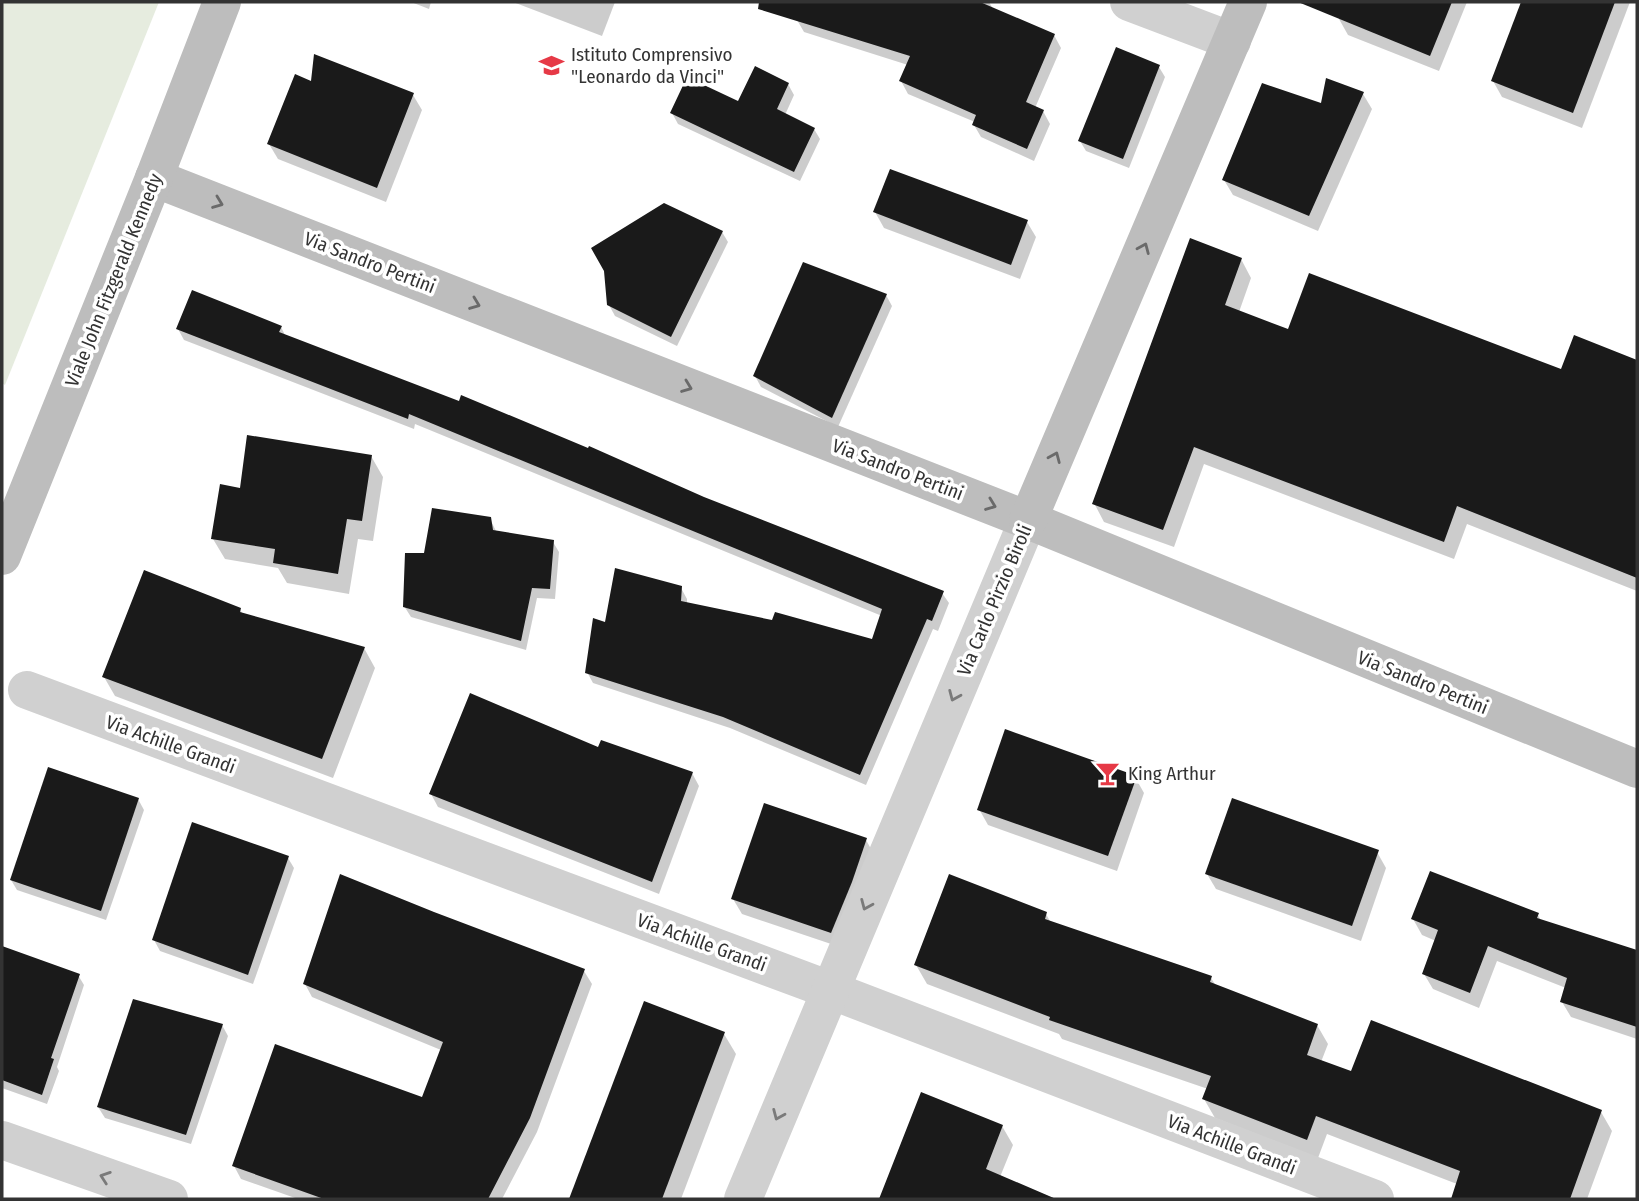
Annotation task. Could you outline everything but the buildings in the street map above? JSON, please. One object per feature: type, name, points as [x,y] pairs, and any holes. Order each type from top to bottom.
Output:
[{"type":"street","name":"Viale John Fitzgerald Kennedy","points":[[2,556],[222,2]]},
{"type":"street","points":[[1129,2],[1232,41]]},
{"type":"street","name":"Via Carlo Pirzio Biroli","points":[[743,1199],[1248,2]]},
{"type":"street","name":"Via Sandro Pertini","points":[[154,178],[1028,520],[1637,769]]},
{"type":"street","name":"Via Achille Grandi","points":[[27,690],[830,990],[1375,1199]]},
{"type":"street","points":[[2,1140],[169,1199]]},
{"type":"shaded area","points":[[2,2],[159,2],[5,385],[2,383]]},
{"type":"place","name":"Istituto Comprensivo \"Leonardo da Vinci\"","points":[[551,65]]},
{"type":"place","name":"King Arthur","points":[[1108,773]]}]
